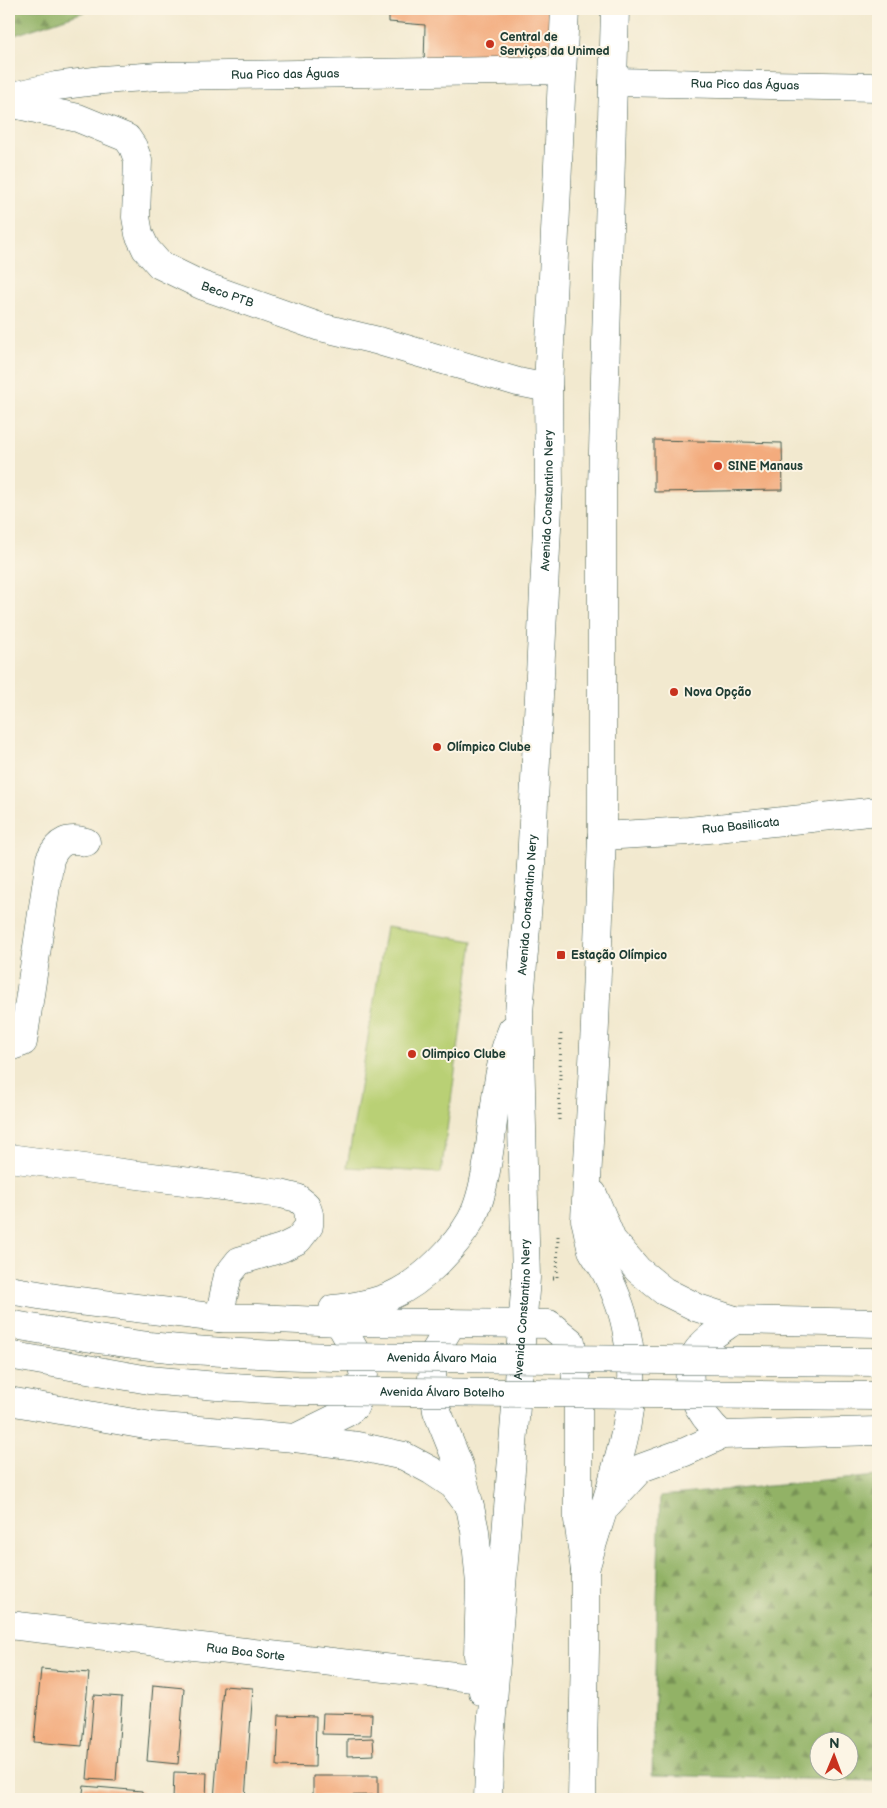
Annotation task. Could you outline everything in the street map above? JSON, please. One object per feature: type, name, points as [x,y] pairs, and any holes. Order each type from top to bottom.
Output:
[{"type":"main road","name":"Avenida Constantino Nery","points":[[488,1799],[490,1740],[526,1278],[520,1013],[531,865],[550,485],[548,388],[565,9]]},
{"type":"main road","points":[[585,1570],[605,1507],[628,1422],[632,1394],[628,1334],[607,1275],[592,1249],[585,1220],[602,836],[602,488],[615,9]]},
{"type":"main road","name":"Rua Pico das Águas","points":[[9,97],[56,86],[158,76],[562,70]]},
{"type":"main road","name":"Rua Pico das Águas","points":[[613,82],[878,87]]},
{"type":"main road","name":"Beco PTB","points":[[9,103],[78,118],[126,138],[133,147],[138,160],[139,177],[136,217],[140,234],[146,249],[160,265],[201,285],[320,327],[388,344],[518,382],[548,388]]},
{"type":"main road","name":"Rua Basilicata","points":[[602,836],[689,831],[878,811]]},
{"type":"main road","points":[[9,1047],[23,1042],[50,859],[54,849],[63,842],[76,839],[86,842]]},
{"type":"main road","points":[[257,1318],[352,1307],[385,1299],[408,1286],[431,1269],[456,1244],[472,1218],[484,1184],[500,1073],[509,1038],[520,1013]]},
{"type":"main road","points":[[9,1158],[281,1194],[297,1198],[306,1205],[309,1214],[309,1226],[298,1240],[282,1248],[239,1262],[228,1275],[219,1318]]},
{"type":"main road","points":[[588,1181],[612,1240],[638,1270],[664,1291],[698,1308],[734,1320],[878,1323]]},
{"type":"main road","points":[[9,1290],[62,1299],[219,1318],[339,1322],[550,1324],[571,1342],[578,1392],[578,1520],[585,1570],[582,1799]]},
{"type":"main road","points":[[722,1435],[709,1424],[698,1407],[689,1376],[696,1354],[710,1338],[734,1320]]},
{"type":"main road","points":[[295,1438],[346,1413],[354,1406],[360,1394],[364,1375],[360,1360],[339,1322]]},
{"type":"main road","points":[[452,1323],[434,1353],[432,1378],[438,1411],[460,1468],[475,1531],[480,1584],[478,1655],[490,1740]]},
{"type":"main road","name":"Avenida Álvaro Maia","points":[[9,1324],[149,1346],[247,1354],[343,1357],[878,1362]]},
{"type":"main road","name":"Avenida Álvaro Botelho","points":[[9,1355],[149,1380],[297,1391],[878,1396]]},
{"type":"main road","points":[[9,1400],[151,1426],[295,1438],[357,1446],[404,1456],[453,1485],[470,1507]]},
{"type":"main road","points":[[605,1507],[641,1468],[686,1452],[722,1435],[878,1431]]},
{"type":"main road","name":"Rua Boa Sorte","points":[[9,1625],[481,1679]]},
{"type":"green space","points":[[9,9],[93,9],[9,37]]},
{"type":"green space","name":"Olimpico Clube","points":[[386,927],[473,941],[441,1173],[347,1167]]},
{"type":"green space","points":[[878,1476],[876,1781],[839,1780],[860,1780],[860,1730],[810,1730],[810,1779],[652,1775],[660,1496]]},
{"type":"building","name":"Central de Serviços da Unimed","points":[[389,9],[556,9],[554,67],[424,64],[425,25],[389,22]]},
{"type":"building","name":"SINE Manaus","points":[[654,440],[782,443],[783,490],[654,492]]},
{"type":"building","points":[[41,1669],[89,1673],[82,1746],[34,1742]]},
{"type":"building","points":[[153,1685],[184,1688],[178,1764],[147,1761]]},
{"type":"building","points":[[223,1686],[253,1688],[245,1799],[214,1799]]},
{"type":"building","points":[[94,1695],[122,1697],[116,1781],[87,1779]]},
{"type":"building","points":[[323,1713],[372,1714],[371,1735],[322,1734]]},
{"type":"building","points":[[279,1715],[316,1716],[315,1767],[277,1766]]},
{"type":"building","points":[[373,1738],[374,1755],[347,1756],[347,1739]]},
{"type":"building","points":[[174,1772],[207,1773],[206,1799],[173,1799]]},
{"type":"building","points":[[313,1776],[378,1776],[378,1795],[313,1796]]},
{"type":"building","points":[[84,1786],[142,1791],[142,1799],[82,1799]]},
{"type":"place","name":"Central de Serviços da Unimed","points":[[490,44]]},
{"type":"place","name":"SINE Manaus","points":[[718,466]]},
{"type":"place","name":"Nova Opção","points":[[674,692]]},
{"type":"place","name":"Olímpico Clube","points":[[437,747]]},
{"type":"place","name":"Estação Olímpico","points":[[561,955]]},
{"type":"place","name":"Olimpico Clube","points":[[412,1054]]}]
